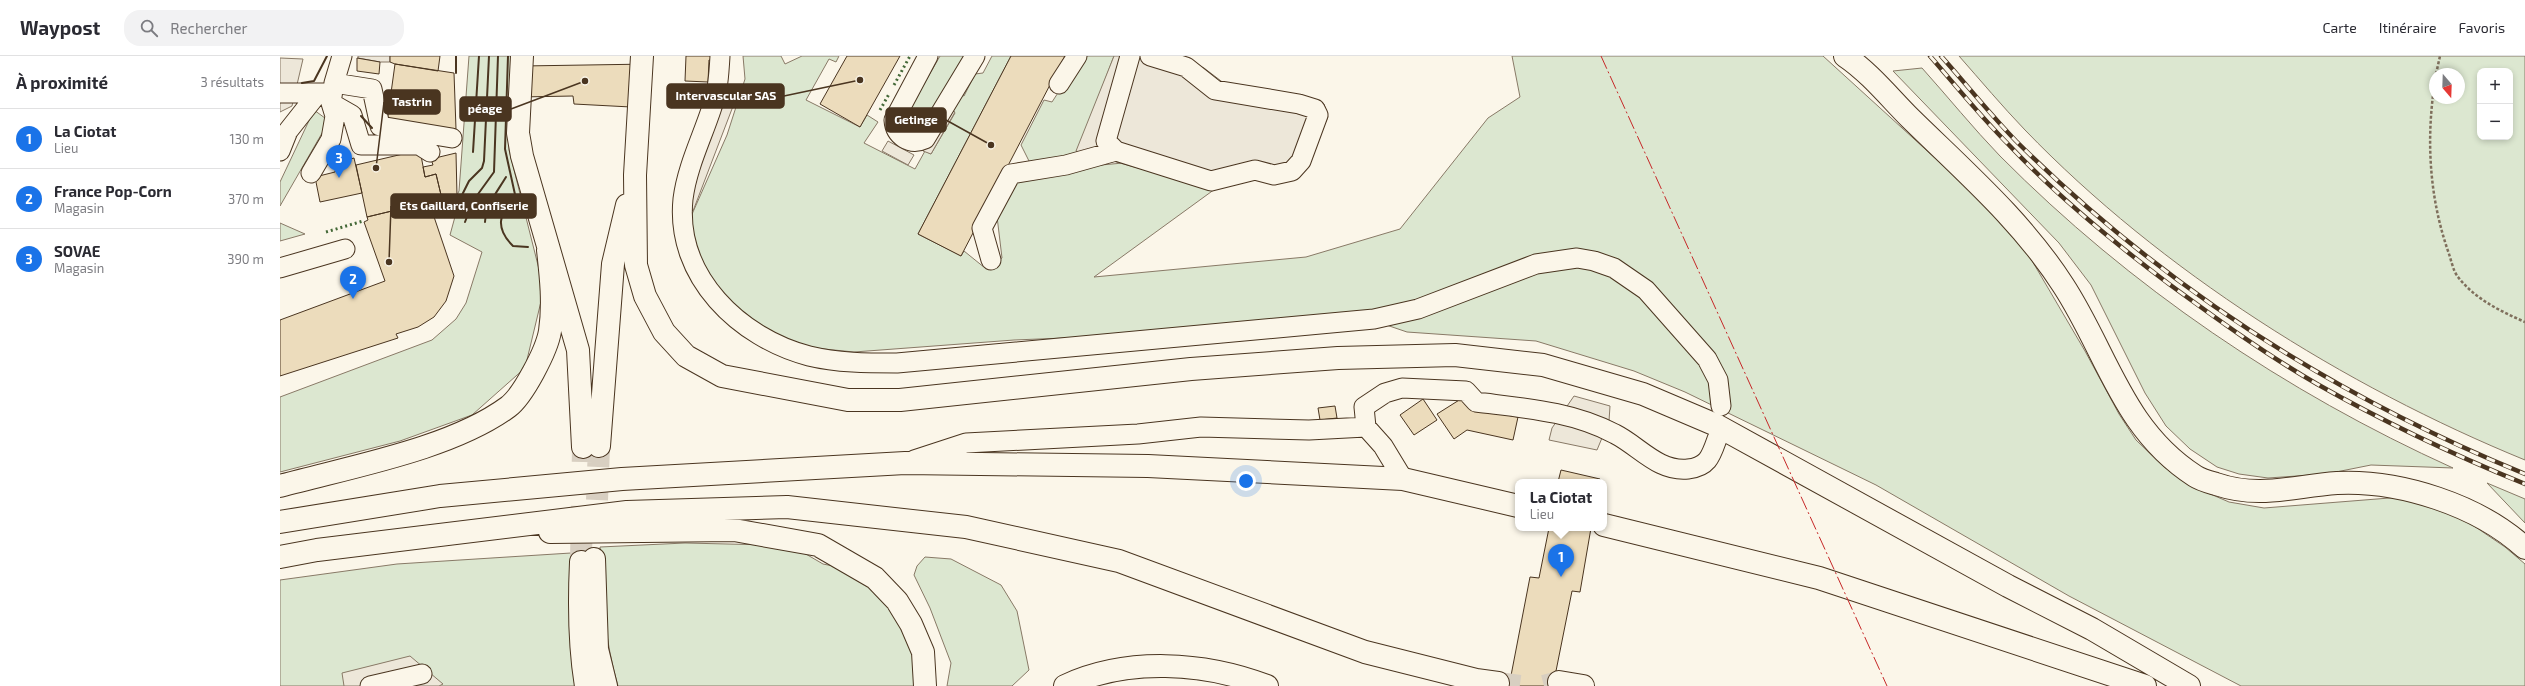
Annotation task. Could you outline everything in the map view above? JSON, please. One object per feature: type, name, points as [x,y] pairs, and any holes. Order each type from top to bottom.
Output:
[{"type":"main road","points":[[522,56],[518,133],[522,156],[578,350],[591,447],[613,264],[635,175]]},
{"type":"main road","points":[[642,56],[635,175],[636,264],[645,296],[664,332],[686,356],[722,376],[848,400],[885,400],[1191,370],[1338,358],[1455,355],[1543,365],[1642,394],[1716,425],[2008,586],[2092,629],[2189,686]]},
{"type":"main road","points":[[1848,58],[2023,230],[2064,286],[2122,398],[2144,431],[2168,455],[2196,477],[2229,489],[2271,492],[2336,483],[2373,484],[2408,489],[2474,514],[2525,548]]},
{"type":"main road","points":[[280,486],[434,444],[477,425],[509,407],[533,375],[550,333],[552,292],[548,250]]},
{"type":"main road","points":[[280,522],[440,496],[614,480],[905,463],[1148,466],[1403,479],[1515,505]]},
{"type":"main road","points":[[280,558],[317,550],[627,512],[787,507],[966,527],[1119,561],[1365,652],[1476,680],[1498,683]]},
{"type":"main road","points":[[1607,526],[1818,578],[2145,686]]},
{"type":"main road","points":[[464,531],[597,533],[734,530],[818,545],[875,578],[897,601],[911,624],[923,652],[925,686]]},
{"type":"main road","points":[[586,686],[581,657],[580,635],[588,560],[597,649],[606,686]]},
{"type":"main road","points":[[1065,686],[1080,679],[1128,668],[1184,666],[1267,686]]},
{"type":"main road","points":[[1559,682],[1583,686]]},
{"type":"street","points":[[280,151],[288,130],[329,93],[342,56]]},
{"type":"street","points":[[720,56],[713,106],[687,177],[683,201],[683,224],[688,246],[703,283],[734,318],[754,333],[794,350],[834,361],[897,363],[1367,319],[1418,309],[1536,264],[1576,258],[1614,268],[1646,290],[1707,358],[1718,380],[1721,406]]},
{"type":"street","points":[[928,56],[894,120],[897,131],[906,139],[916,142],[925,139],[975,56]]},
{"type":"street","points":[[1058,84],[1077,56]]},
{"type":"street","points":[[1130,56],[1106,141],[1116,151],[1211,181],[1255,170],[1274,175],[1292,171],[1301,162],[1318,115],[1315,109],[1299,104],[1215,90],[1186,67],[1150,56]]},
{"type":"street","points":[[280,93],[329,93],[372,90],[380,126],[452,138]]},
{"type":"street","points":[[329,93],[352,115],[361,145],[419,145],[430,152]]},
{"type":"street","points":[[311,173],[331,139],[335,116],[329,93]]},
{"type":"street","points":[[991,260],[982,228],[1011,174],[1066,165],[1116,151]]},
{"type":"street","points":[[280,268],[345,249]]},
{"type":"street","points":[[1403,479],[1383,446],[1366,428],[1364,407],[1385,393],[1415,388],[1466,391],[1476,402],[1562,414],[1615,433],[1654,461],[1670,467],[1687,469],[1702,466],[1708,461],[1717,439]]},
{"type":"street","points":[[905,463],[966,443],[1138,434],[1201,427],[1309,430],[1366,428]]},
{"type":"street","points":[[370,686],[422,674]]},
{"type":"path","points":[[2437,68],[2440,56]]},
{"type":"path","points":[[2431,104],[2430,167],[2443,236],[2457,276],[2492,308],[2525,322]]},
{"type":"green space","points":[[469,56],[512,56],[509,150],[544,289],[525,368],[472,415],[400,441],[280,472],[280,397],[432,340],[456,319],[466,303],[482,252],[450,235],[456,213],[455,199],[459,191]]},
{"type":"green space","points":[[743,56],[781,56],[785,64],[802,56],[839,56],[836,62],[829,59],[806,100],[860,127],[867,115],[878,122],[864,143],[915,169],[925,151],[931,154],[955,113],[949,109],[959,94],[964,96],[975,74],[983,73],[992,56],[1011,56],[918,234],[961,256],[964,251],[985,268],[1002,258],[996,208],[1020,178],[1079,167],[1123,163],[1215,189],[1094,277],[1306,257],[1400,229],[1488,118],[1520,97],[1512,56],[1823,56],[2014,230],[2085,351],[2119,414],[2136,440],[2163,466],[2187,484],[2229,502],[2264,508],[2402,497],[2449,509],[2505,547],[2525,564],[2525,686],[2241,686],[2069,596],[1876,485],[1685,392],[1634,371],[1536,341],[1407,332],[1357,315],[1116,336],[1014,340],[854,352],[814,348],[777,337],[725,299],[695,250],[689,221],[727,135],[745,79]]},
{"type":"green space","points":[[940,56],[965,56],[922,130],[917,133],[903,129],[901,114],[908,112]]},
{"type":"green space","points":[[1082,56],[1114,56],[1077,153],[1031,165],[1021,145],[1044,100],[1052,102]]},
{"type":"green space","points":[[1959,56],[2525,56],[2525,460],[2457,430],[2390,397],[2323,360],[2258,320],[2195,277],[2135,231],[2078,182],[2000,103]]},
{"type":"green space","points":[[1922,68],[2000,156],[2050,204],[2102,249],[2156,292],[2212,333],[2330,406],[2453,468],[2371,465],[2326,474],[2268,478],[2239,474],[2217,467],[2190,449],[2166,426],[2145,393],[2091,285],[2059,243],[1893,71]]},
{"type":"green space","points":[[314,110],[329,121],[280,206],[280,182]]},
{"type":"green space","points":[[280,223],[305,234],[280,241]]},
{"type":"green space","points":[[2487,483],[2525,499],[2525,523]]},
{"type":"green space","points":[[685,543],[770,545],[799,550],[823,564],[843,568],[869,584],[906,628],[915,658],[914,686],[618,686],[604,617],[600,547]]},
{"type":"green space","points":[[571,553],[572,655],[579,686],[280,686],[280,580],[397,564]]},
{"type":"green space","points":[[925,557],[951,559],[1001,585],[1017,611],[1029,670],[1012,686],[947,686],[951,663],[930,608],[914,575],[917,566]]},
{"type":"shaded area","points":[[358,56],[390,56],[390,62],[380,62],[358,58]]},
{"type":"shaded area","points":[[1114,56],[1178,56],[1204,68],[1229,87],[1256,97],[1324,104],[1328,117],[1302,171],[1251,177],[1215,189],[1076,151]]},
{"type":"shaded area","points":[[280,58],[303,59],[292,106],[280,112]]},
{"type":"shaded area","points":[[725,91],[735,101],[693,211],[689,206],[692,189]]},
{"type":"shaded area","points":[[948,108],[955,112],[931,154],[923,151]]},
{"type":"shaded area","points":[[888,141],[914,155],[908,165],[882,151]]},
{"type":"shaded area","points":[[1574,396],[1610,406],[1609,421],[1597,450],[1549,440],[1552,428]]},
{"type":"shaded area","points":[[410,656],[443,684],[439,686],[344,686],[342,673]]},
{"type":"building","points":[[390,56],[440,56],[438,71],[395,64],[390,62]]},
{"type":"building","points":[[686,56],[713,56],[713,60],[709,60],[708,82],[685,81]]},
{"type":"building","points":[[847,56],[900,56],[860,127],[820,104]]},
{"type":"building","points":[[1011,56],[1065,56],[961,256],[918,234]]},
{"type":"building","points":[[357,58],[380,62],[379,74],[357,71]]},
{"type":"building","points":[[395,64],[454,73],[456,129],[387,122]]},
{"type":"building","points":[[650,64],[650,108],[574,104],[573,96],[520,97],[522,66]]},
{"type":"building","points":[[420,150],[425,177],[436,174],[442,199],[367,217],[356,165]]},
{"type":"building","points":[[456,153],[457,196],[442,199],[436,174],[425,177],[423,167],[433,165],[431,159]]},
{"type":"building","points":[[354,158],[362,193],[320,202],[315,177],[335,172],[337,163]]},
{"type":"building","points":[[429,202],[454,276],[446,301],[434,317],[418,327],[396,334],[398,338],[280,376],[280,320],[385,281],[364,222],[368,220],[367,217]]},
{"type":"building","points":[[1464,397],[1471,409],[1518,417],[1513,440],[1467,430],[1454,439],[1437,414]]},
{"type":"building","points":[[1423,399],[1437,420],[1414,435],[1400,415]]},
{"type":"building","points":[[1335,406],[1337,418],[1320,420],[1318,408]]},
{"type":"building","points":[[1561,470],[1600,479],[1559,479]]},
{"type":"building","points":[[1548,531],[1590,531],[1580,592],[1572,591],[1553,686],[1509,686],[1530,577],[1539,578]]},
{"type":"tunnel","points":[[597,500],[599,446]]},
{"type":"tunnel","points":[[581,561],[583,447]]},
{"type":"tunnel","points":[[1544,686],[1559,682]]},
{"type":"tunnel","points":[[1498,683],[1520,686]]},
{"type":"railway","points":[[1930,56],[1988,124],[2046,182],[2127,252],[2205,310],[2279,361],[2342,398],[2420,437],[2525,484]]},
{"type":"railway","points":[[1941,56],[1987,110],[2016,141],[2072,194],[2131,244],[2191,290],[2254,333],[2319,373],[2386,410],[2454,443],[2525,474]]},
{"type":"hedge","points":[[894,85],[910,56]]},
{"type":"hedge","points":[[880,110],[889,94]]},
{"type":"hedge","points":[[326,232],[363,221]]},
{"type":"wall","points":[[302,83],[314,81],[327,56]]},
{"type":"wall","points":[[456,56],[456,73]]},
{"type":"wall","points":[[473,152],[479,56]]},
{"type":"wall","points":[[458,203],[469,181],[482,168],[484,161],[489,56]]},
{"type":"wall","points":[[465,222],[473,201],[494,172],[498,56]]},
{"type":"wall","points":[[508,56],[505,149],[516,199],[505,210],[502,216],[501,227],[507,240],[513,246],[528,247]]},
{"type":"wall","points":[[361,116],[372,128]]},
{"type":"wall","points":[[485,222],[487,210],[506,177]]},
{"type":"power","points":[[1601,56],[1887,686]]},
{"type":"place","name":"Intervascular SAS","points":[[860,80]]},
{"type":"place","name":"péage","points":[[585,81]]},
{"type":"place","name":"Getinge","points":[[991,145]]},
{"type":"place","name":"Tastrin","points":[[376,168]]},
{"type":"place","name":"SOVAE","points":[[339,178]]},
{"type":"place","name":"Ets Gaillard, Confiserie","points":[[389,262]]},
{"type":"place","name":"France Pop-Corn","points":[[353,299]]},
{"type":"place","name":"La Ciotat","points":[[1561,577]]}]
